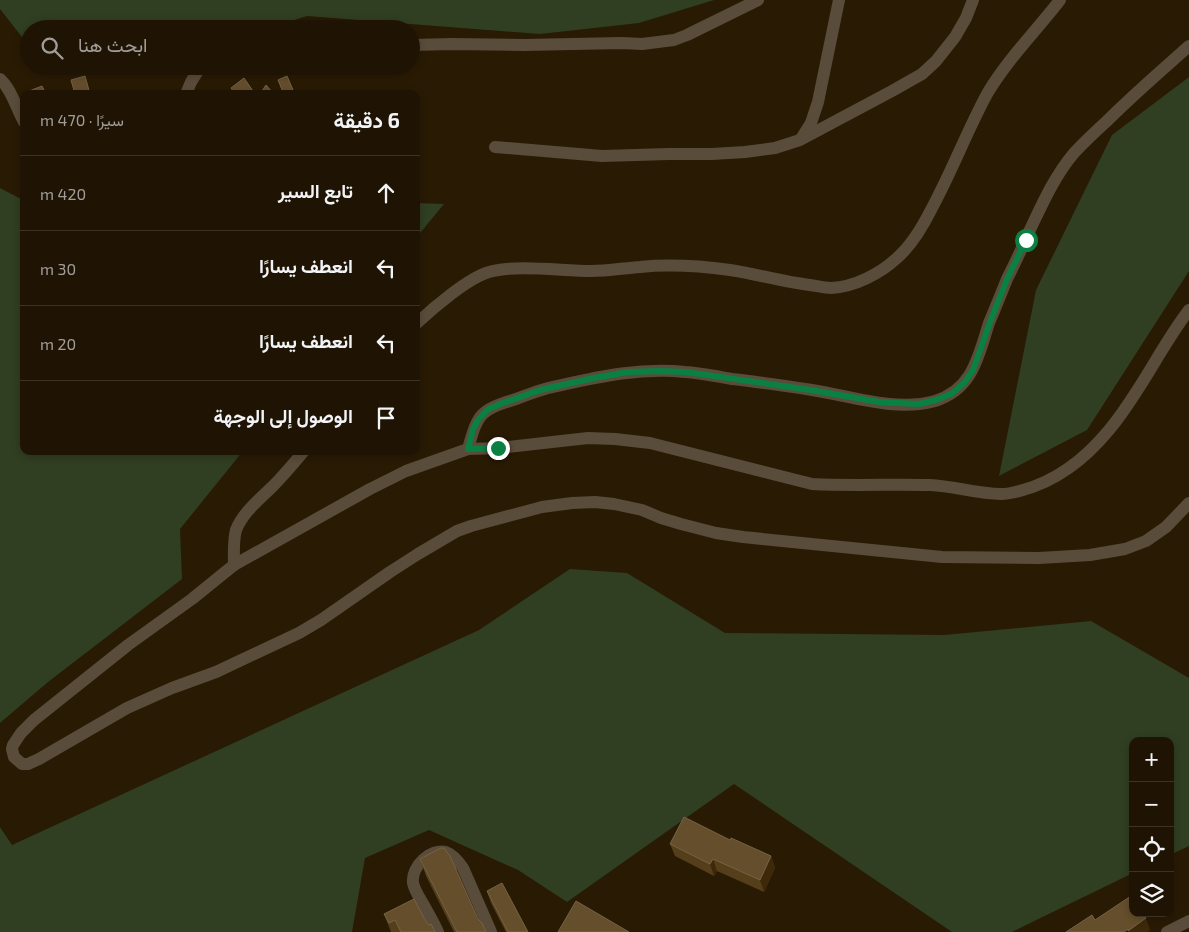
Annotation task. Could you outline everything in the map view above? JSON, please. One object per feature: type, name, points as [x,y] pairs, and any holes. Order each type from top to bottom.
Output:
[{"type":"street","points":[[420,46],[642,44],[674,40],[758,0]]},
{"type":"street","points":[[800,140],[811,123],[818,102],[839,0]]},
{"type":"street","points":[[495,147],[602,156],[712,154],[775,148],[800,140],[922,74],[936,62],[955,37],[966,18],[973,0]]},
{"type":"street","points":[[420,321],[452,294],[477,277],[488,272],[504,269],[592,271],[676,265],[745,272],[830,288],[849,284],[870,276],[897,258],[916,235],[942,190],[988,93],[1008,63],[1060,0]]},
{"type":"street","points":[[468,449],[473,429],[487,410],[540,390],[628,372],[686,372],[879,402],[904,404],[919,404],[951,394],[964,383],[973,370],[1007,279],[1045,196],[1057,178],[1074,154],[1093,134],[1189,46]]},
{"type":"street","points":[[188,90],[195,75]]},
{"type":"street","points":[[0,79],[20,114]]},
{"type":"street","points":[[1189,310],[1175,328],[1122,412],[1094,447],[1062,473],[1046,482],[1014,493],[974,492],[932,485],[812,484],[650,443],[588,438],[498,448],[468,449],[406,471],[234,565],[192,600],[128,645],[34,720],[14,742],[12,749],[14,757],[22,764],[28,764],[39,759],[127,708],[172,688],[216,672],[300,633],[390,572],[457,531],[542,507],[595,502],[642,510],[667,520],[716,533],[743,537],[942,557],[1039,558],[1090,555],[1125,549],[1146,541],[1166,527],[1189,503]]},
{"type":"street","points":[[234,565],[234,540],[240,523],[300,455]]},
{"type":"street","points":[[438,932],[418,896],[413,882],[415,871],[420,862],[426,857],[440,852],[450,854],[458,860],[491,932]]},
{"type":"street","points":[[1167,932],[1189,921]]},
{"type":"green space","points":[[0,0],[714,0],[639,23],[540,34],[420,25],[420,20],[359,20],[307,16],[294,20],[20,20],[20,35],[0,9]]},
{"type":"green space","points":[[1189,77],[1189,271],[1087,430],[999,476],[1036,290],[1112,135]]},
{"type":"green space","points":[[0,188],[20,198],[20,455],[240,455],[180,529],[182,579],[48,682],[0,723]]},
{"type":"green space","points":[[420,203],[444,204],[420,233]]},
{"type":"green space","points":[[570,569],[627,573],[725,633],[944,635],[1091,621],[1189,678],[1189,846],[1174,853],[1174,737],[1129,737],[1129,875],[1012,932],[952,932],[734,784],[567,902],[518,870],[429,830],[365,858],[352,932],[0,932],[0,827],[12,845],[479,630]]},
{"type":"building","points":[[85,76],[89,90],[74,90],[71,80]]},
{"type":"building","points":[[287,76],[293,90],[282,90],[278,80]]},
{"type":"building","points":[[244,78],[252,90],[232,90],[231,88]]},
{"type":"building","points":[[266,85],[270,90],[263,90]]},
{"type":"building","points":[[42,86],[44,90],[32,90]]},
{"type":"building","points":[[684,817],[730,840],[731,838],[771,856],[760,880],[713,859],[710,864],[670,844]]},
{"type":"building","points":[[444,848],[450,856],[478,919],[486,932],[457,932],[420,859]]},
{"type":"building","points":[[502,883],[528,932],[508,932],[487,891]]},
{"type":"building","points":[[1129,897],[1129,917],[1146,918],[1124,932],[1066,932],[1092,915],[1095,920]]},
{"type":"building","points":[[414,899],[425,920],[429,925],[431,924],[435,932],[401,932],[395,920],[389,923],[384,914]]},
{"type":"building","points":[[576,901],[629,932],[558,932]]},
{"type":"route","points":[[498,448],[468,449],[473,429],[487,410],[540,390],[628,372],[686,372],[879,402],[919,404],[936,400],[951,394],[964,383],[973,370],[1007,279],[1026,240]]}]
